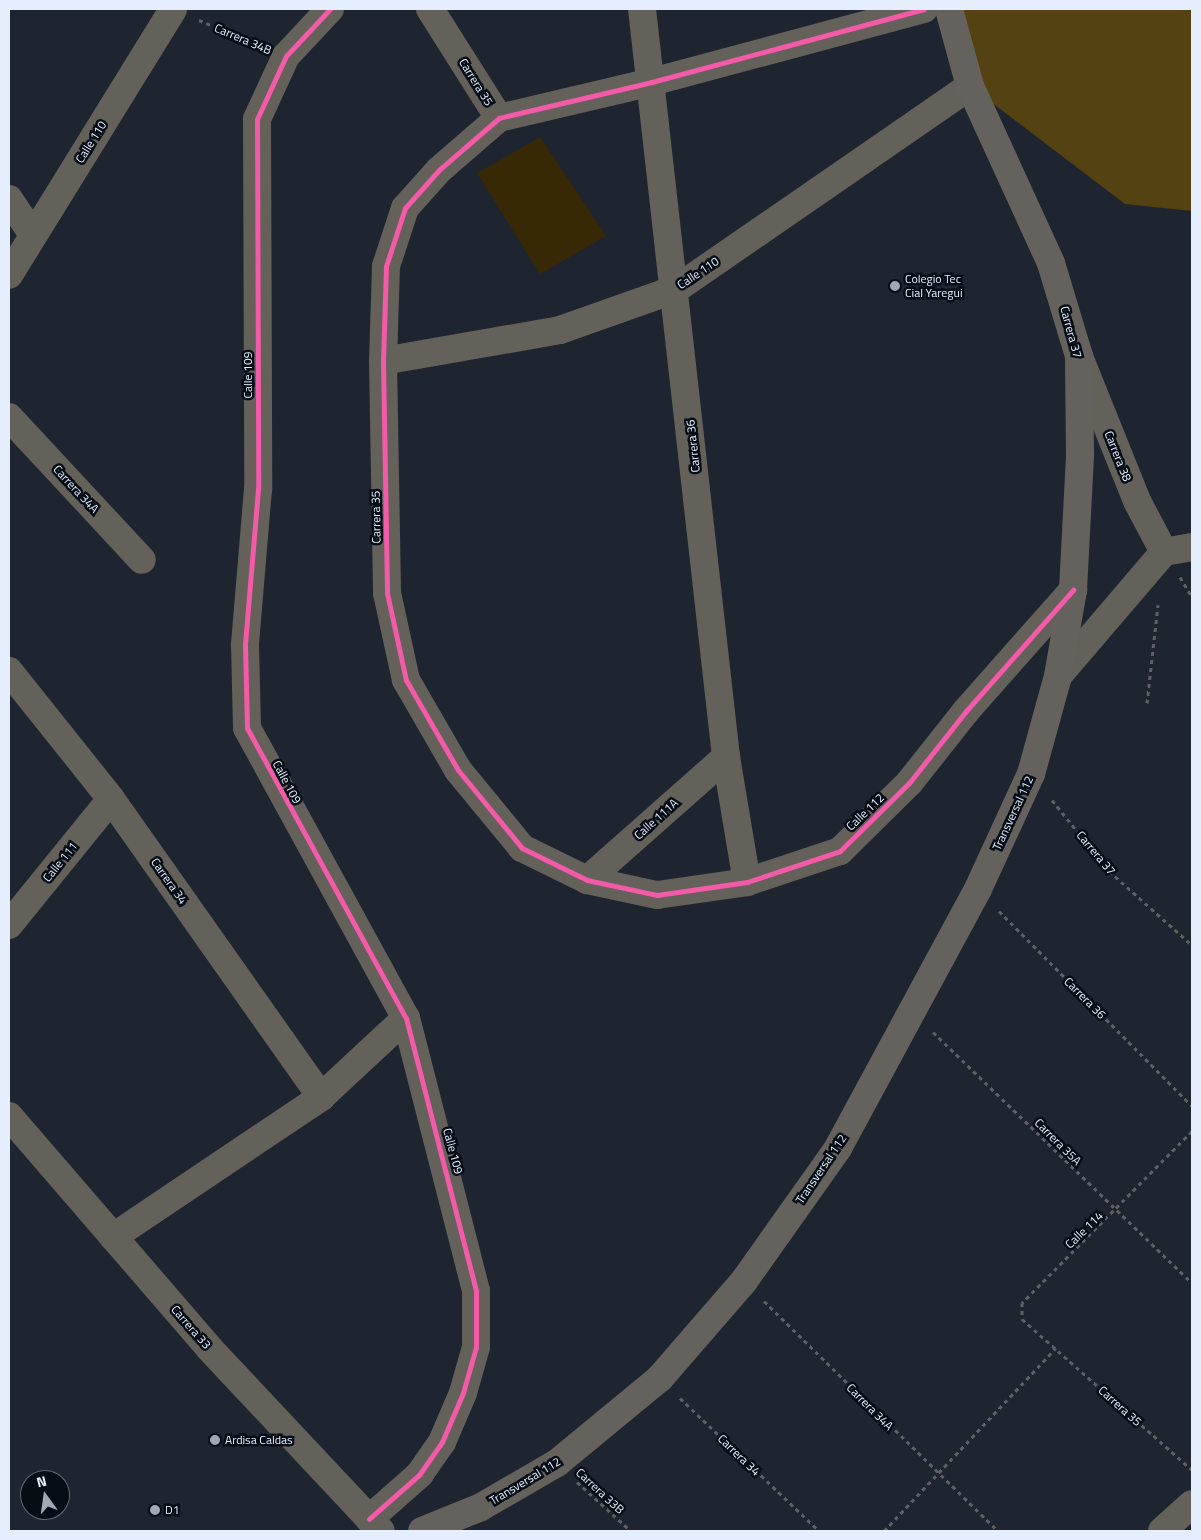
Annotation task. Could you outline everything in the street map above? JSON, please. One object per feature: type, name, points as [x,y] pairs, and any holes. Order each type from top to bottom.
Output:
[{"type":"main road","name":"Carrera 37","points":[[949,9],[970,86],[1051,263],[1079,356],[1080,455],[1073,590],[1058,676]]},
{"type":"main road","name":"Transversal 112","points":[[422,1531],[482,1507],[557,1463],[660,1378],[744,1281],[838,1148],[978,889],[1031,774],[1058,676]]},
{"type":"street","name":"Calle 110","points":[[9,275],[173,9]]},
{"type":"street","name":"Calle 109","points":[[330,9],[286,56],[257,119],[258,489],[245,645],[247,728],[406,1018],[466,1236],[476,1290],[476,1347],[464,1393],[442,1442],[420,1474],[375,1525]]},
{"type":"street","name":"Carrera 35","points":[[430,9],[499,118],[439,170],[405,208],[386,266],[383,361],[387,593],[406,680],[458,770],[522,848],[587,880]]},
{"type":"street","name":"Carrera 36","points":[[642,9],[676,289],[726,757],[747,882]]},
{"type":"street","points":[[499,118],[652,82],[924,9]]},
{"type":"street","name":"Calle 110","points":[[383,361],[560,330],[676,289],[970,86]]},
{"type":"street","points":[[9,199],[32,235]]},
{"type":"street","name":"Carrera 38","points":[[1079,356],[1137,500],[1164,552]]},
{"type":"street","name":"Carrera 34A","points":[[9,417],[142,560]]},
{"type":"street","points":[[1058,676],[1164,552],[1192,547]]},
{"type":"street","name":"Calle 112","points":[[587,880],[657,895],[747,882],[840,851],[909,784],[966,711],[1073,590]]},
{"type":"street","name":"Carrera 34","points":[[9,671],[111,799],[321,1097]]},
{"type":"street","name":"Calle 111A","points":[[587,880],[726,757]]},
{"type":"street","name":"Calle 111","points":[[9,925],[111,799]]},
{"type":"street","points":[[114,1237],[321,1097],[406,1018]]},
{"type":"street","name":"Carrera 33","points":[[9,1116],[209,1348],[375,1525]]},
{"type":"street","points":[[1170,1530],[1192,1504]]},
{"type":"path","points":[[1164,552],[1192,596]]},
{"type":"path","points":[[1147,703],[1159,599]]},
{"type":"path","points":[[884,1531],[936,1473],[1056,1348]]},
{"type":"shaded area","points":[[949,9],[1192,9],[1192,211],[1125,204],[970,86]]},
{"type":"shaded area","points":[[540,137],[606,236],[540,274],[477,173]]},
{"type":"cycle path","points":[[330,9],[286,56],[257,119],[258,489],[245,645],[247,728],[406,1018],[476,1291],[476,1347],[463,1393],[442,1442],[420,1474],[369,1519]]},
{"type":"cycle path","points":[[924,9],[652,82],[499,118],[439,170],[405,208],[386,266],[383,361],[387,593],[406,680],[458,770],[522,848],[587,880],[657,895],[747,882],[840,851],[909,783],[966,711],[1073,590]]},
{"type":"place","name":"Colegio Tec Cial Yaregui","points":[[895,286]]},
{"type":"place","name":"Ardisa Caldas","points":[[215,1440]]},
{"type":"place","name":"D1","points":[[155,1510]]}]
